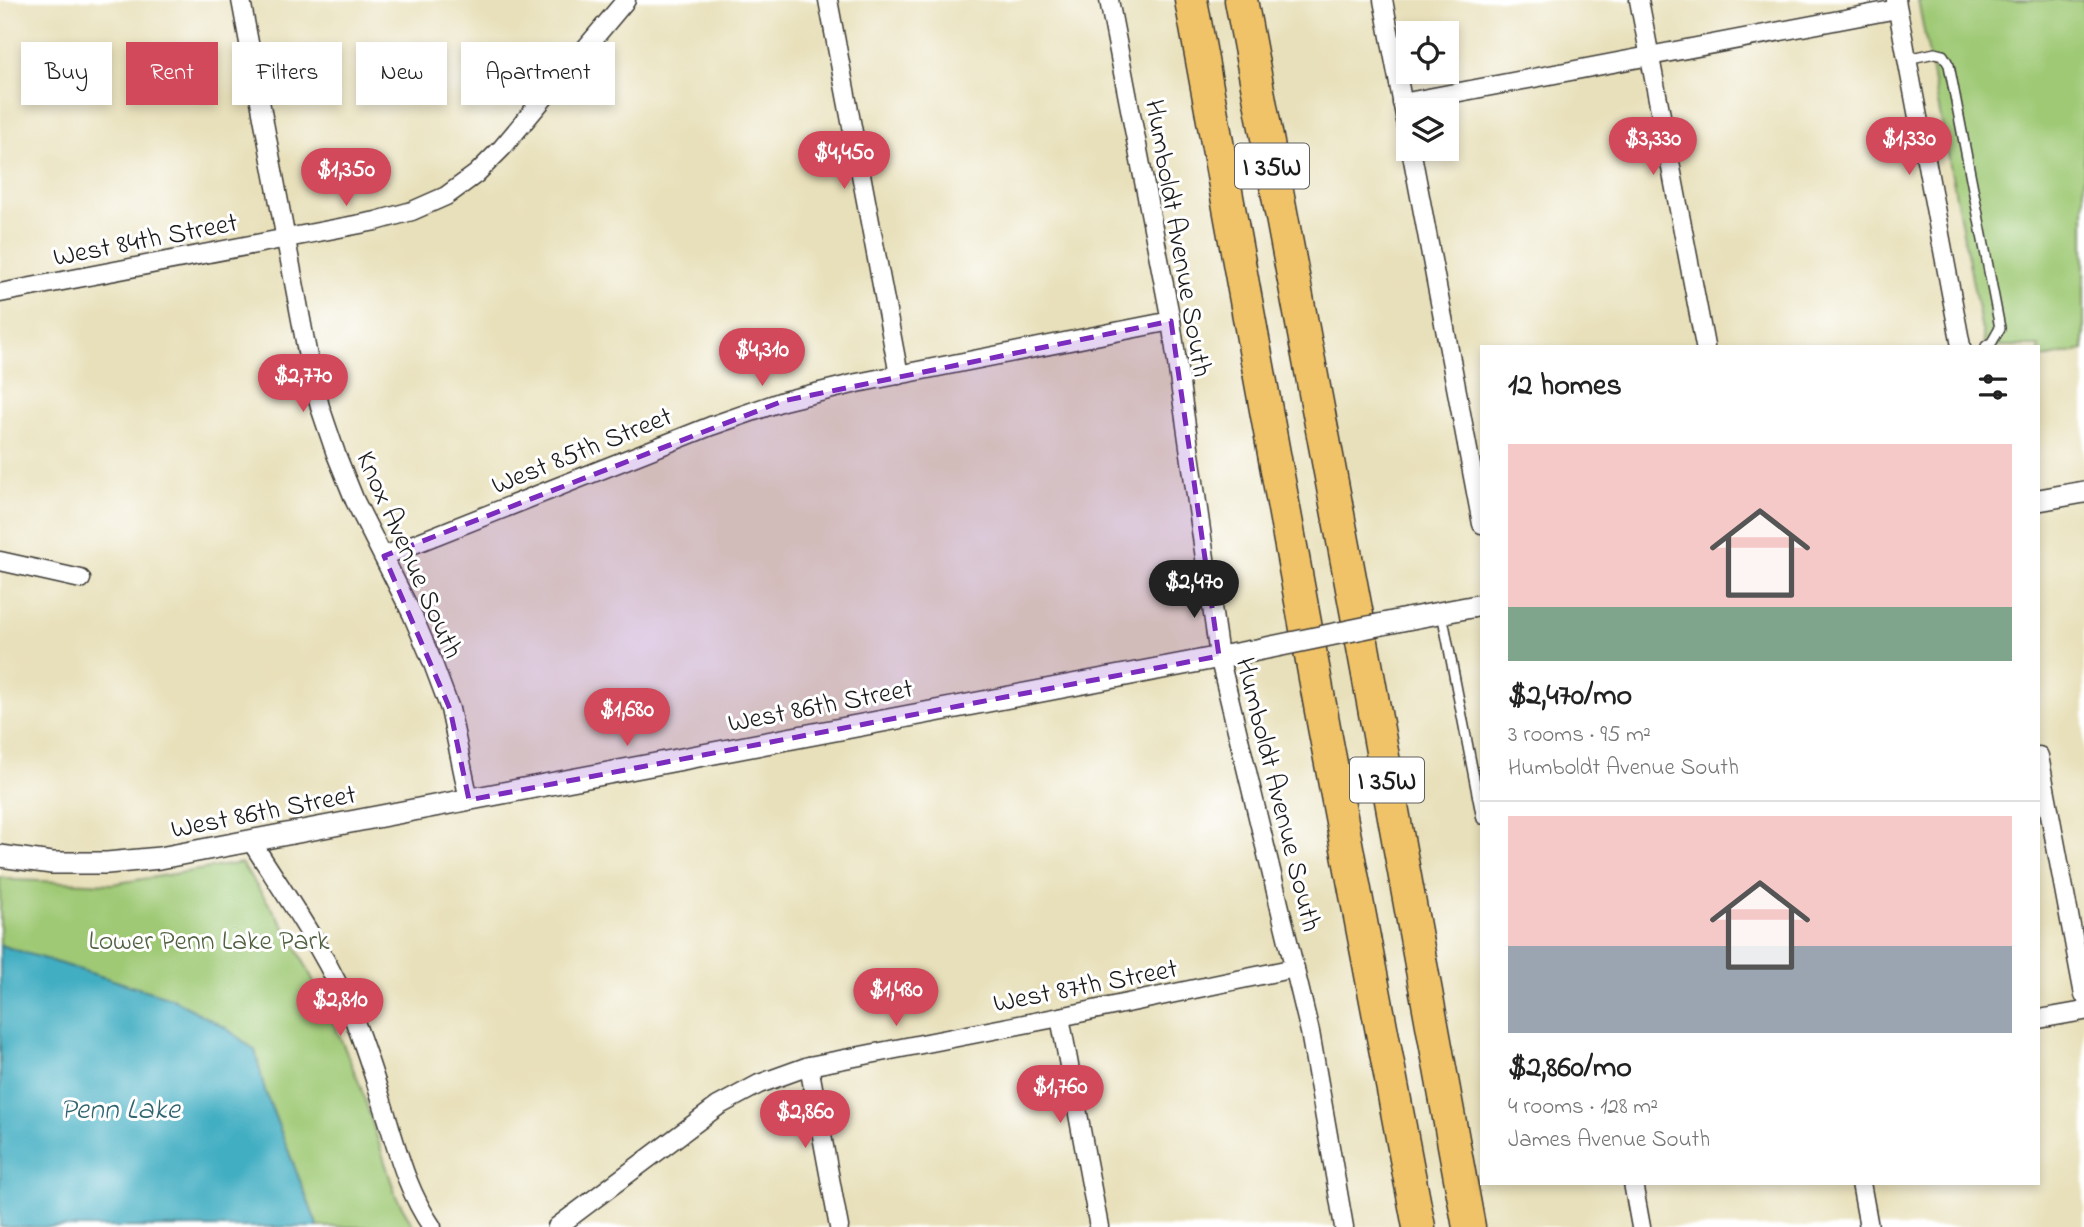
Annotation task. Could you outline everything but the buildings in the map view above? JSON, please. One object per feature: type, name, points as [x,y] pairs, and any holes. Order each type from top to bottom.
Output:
[{"type":"highway","name":"I 35W","points":[[1191,0],[1419,1227]]},
{"type":"highway","name":"I 35W","points":[[1241,0],[1469,1227]]},
{"type":"street","name":"Knox Avenue South","points":[[241,0],[308,358],[320,407],[355,501],[412,614],[450,709],[469,800]]},
{"type":"street","name":"West 84th Street","points":[[0,293],[376,221],[412,211],[446,196],[476,174],[502,148],[626,0]]},
{"type":"street","points":[[828,0],[899,375]]},
{"type":"street","name":"Humboldt Avenue South","points":[[1109,0],[1171,321],[1219,656],[1310,1032],[1344,1227]]},
{"type":"street","points":[[1382,0],[1401,98]]},
{"type":"street","points":[[1639,0],[1704,345]]},
{"type":"street","points":[[1428,98],[1650,56],[1897,4],[1961,345]]},
{"type":"street","points":[[1413,161],[1480,513]]},
{"type":"street","name":"West 85th Street","points":[[384,556],[711,426],[783,401],[1171,321]]},
{"type":"street","points":[[2040,500],[2084,492]]},
{"type":"street","points":[[0,561],[81,579]]},
{"type":"street","name":"West 86th Street","points":[[0,856],[52,863],[107,863],[160,858],[1480,605]]},
{"type":"street","points":[[2040,761],[2084,995]]},
{"type":"street","points":[[251,841],[328,966],[354,1019],[405,1176],[432,1227]]},
{"type":"street","name":"West 87th Street","points":[[557,1227],[719,1106],[759,1084],[809,1066],[1295,968]]},
{"type":"street","points":[[2040,1019],[2084,1011]]},
{"type":"street","points":[[1060,1017],[1099,1227]]},
{"type":"street","points":[[809,1066],[839,1227]]},
{"type":"street","points":[[1633,1185],[1641,1227]]},
{"type":"street","points":[[1861,1185],[1869,1227]]},
{"type":"lane","points":[[1906,60],[1935,53],[1943,55],[1949,65],[2000,328],[1988,345]]},
{"type":"lane","points":[[1442,613],[1480,809]]},
{"type":"highlighted area","points":[[1171,321],[1219,656],[469,800],[450,709],[384,556],[783,401]]},
{"type":"green space","points":[[1918,0],[2084,0],[2084,350],[2040,359],[2040,345],[1985,345]]},
{"type":"green space","name":"Lower Penn Lake Park","points":[[241,863],[290,935],[330,1013],[360,1085],[396,1196],[414,1227],[318,1227],[265,1091],[254,1050],[86,973],[0,945],[0,877],[112,884]]},
{"type":"water","name":"Penn Lake","points":[[0,945],[171,998],[226,1028],[255,1050],[265,1091],[318,1227],[0,1227]]}]
